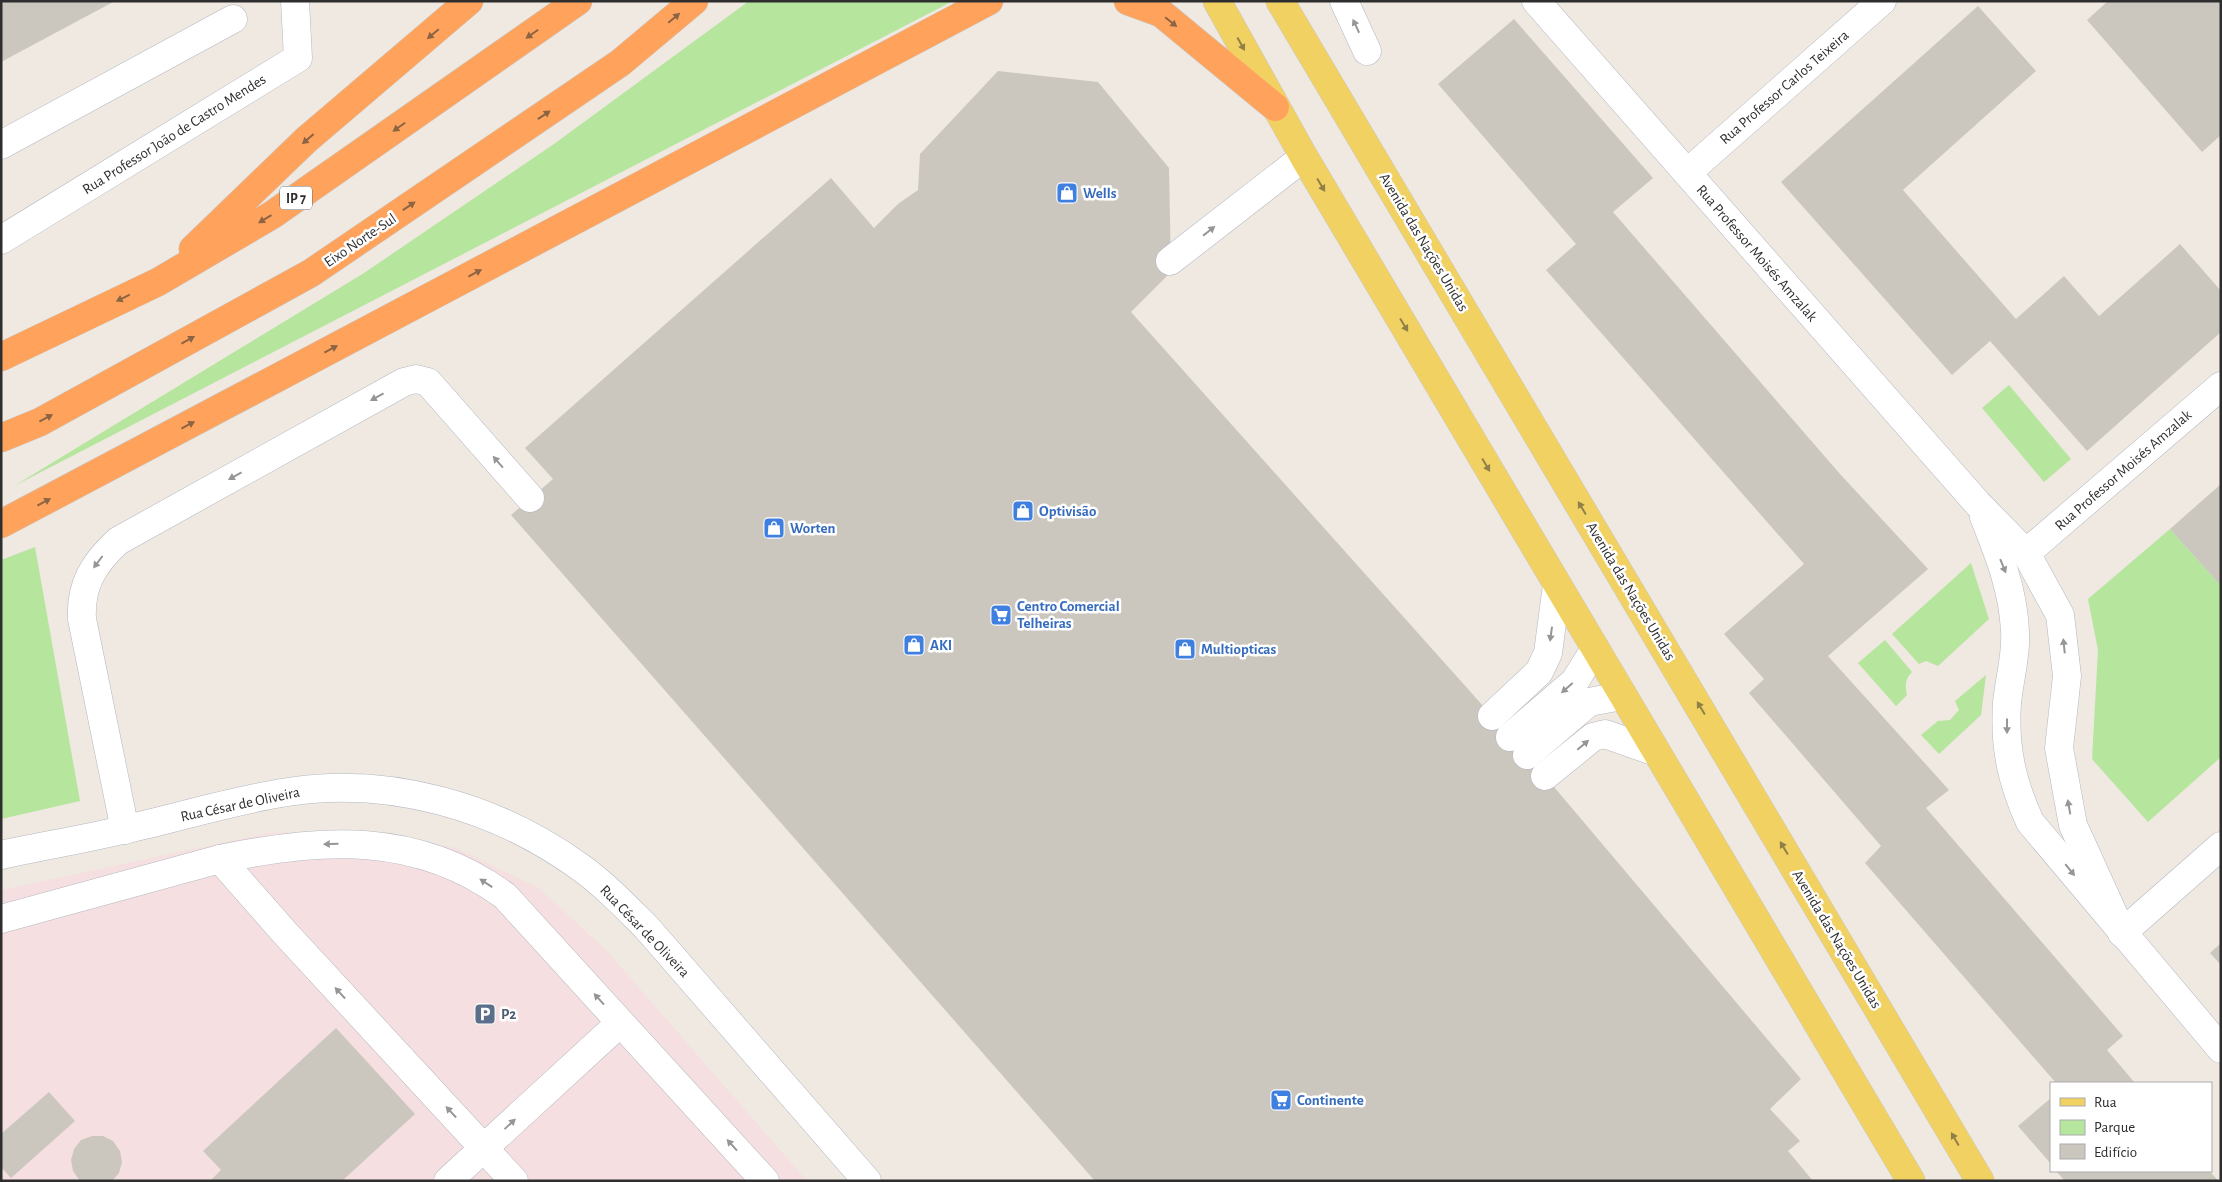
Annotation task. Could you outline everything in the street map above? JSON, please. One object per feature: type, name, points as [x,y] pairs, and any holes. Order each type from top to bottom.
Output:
[{"type":"highway","points":[[158,282],[306,140],[469,1]]},
{"type":"highway","name":"IP 7","points":[[1,357],[158,282],[272,215],[578,1]]},
{"type":"highway","name":"Eixo Norte-Sul","points":[[1,438],[40,422],[311,273],[620,63],[694,1]]},
{"type":"highway","points":[[1,524],[989,1]]},
{"type":"highway","points":[[1128,1],[1161,13],[1274,107]]},
{"type":"main road","points":[[1217,1],[1274,107],[1911,1181]]},
{"type":"main road","name":"Avenida das Nações Unidas","points":[[1280,1],[1980,1181]]},
{"type":"street","name":"Rua Professor João de Castro Mendes","points":[[1,240],[298,58],[295,1]]},
{"type":"street","points":[[1344,1],[1368,51]]},
{"type":"street","name":"Rua Professor Moisés Amzalak","points":[[1536,1],[1978,504],[2026,554],[2060,614],[2067,676],[2059,748],[2073,825],[2122,932]]},
{"type":"street","name":"Rua Professor Carlos Teixeira","points":[[1687,173],[1882,1]]},
{"type":"street","points":[[1,145],[233,19]]},
{"type":"street","points":[[1170,261],[1304,157]]},
{"type":"street","points":[[125,830],[82,619],[81,601],[88,575],[102,556],[118,541],[395,387],[416,379],[428,382],[530,498]]},
{"type":"street","name":"Rua Professor Moisés Amzalak","points":[[2026,554],[2221,386]]},
{"type":"street","name":"Rua Professor Moisés Amzalak","points":[[1978,504],[2007,577],[2016,632],[2007,704],[2007,753],[2016,791],[2030,822],[2221,1049]]},
{"type":"street","points":[[1492,716],[1539,672],[1548,653],[1558,585]]},
{"type":"street","points":[[1595,649],[1575,681],[1518,746],[1589,702],[1622,696]]},
{"type":"street","points":[[1545,776],[1593,737],[1605,734],[1656,752]]},
{"type":"street","name":"Rua César de Oliveira","points":[[1,855],[125,830],[245,800],[290,792],[334,788],[378,790],[422,796],[464,807],[506,823],[545,843],[582,868],[615,896],[647,928],[867,1181]]},
{"type":"street","points":[[1,919],[220,858],[254,852],[331,844],[381,845],[433,858],[484,880],[505,896],[765,1181]]},
{"type":"street","points":[[2122,932],[2221,846]]},
{"type":"street","points":[[220,858],[285,933],[514,1181]]},
{"type":"street","points":[[448,1181],[620,1023]]},
{"type":"shaded area","points":[[356,830],[455,848],[539,888],[607,951],[807,1181],[1,1181],[1,890],[269,833]]},
{"type":"green space","points":[[749,1],[953,1],[14,486],[364,273],[554,144]]},
{"type":"green space","points":[[2009,385],[2071,459],[2044,482],[1982,408]]},
{"type":"green space","points":[[2170,529],[2221,586],[2221,757],[2148,822],[2092,759],[2098,650],[2088,599]]},
{"type":"green space","points":[[35,547],[80,801],[1,819],[1,560]]},
{"type":"green space","points":[[1971,563],[1989,619],[1938,666],[1926,661],[1919,664],[1892,634]]},
{"type":"green space","points":[[1885,640],[1912,672],[1906,683],[1907,695],[1896,706],[1858,663]]},
{"type":"green space","points":[[1986,675],[1981,715],[1939,754],[1921,735],[1938,721],[1950,720],[1959,710],[1955,701]]},
{"type":"building","points":[[1,1],[115,1],[1,62]]},
{"type":"building","points":[[2108,1],[2221,1],[2221,135],[2202,152],[2087,20]]},
{"type":"building","points":[[1978,6],[2036,71],[1903,190],[2016,319],[2064,276],[2099,316],[2180,244],[2221,291],[2221,332],[2087,451],[1990,341],[1952,375],[1781,182]]},
{"type":"building","points":[[1514,19],[1653,178],[1613,212],[1840,474],[1928,569],[1828,656],[1949,790],[1926,808],[2123,1036],[2107,1050],[2134,1082],[2055,1082],[1865,863],[1881,846],[1749,693],[1764,679],[1724,634],[1804,564],[1546,270],[1576,244],[1438,84]]},
{"type":"building","name":"Centro Comercial Telheiras","points":[[998,71],[1098,82],[1169,168],[1171,272],[1131,312],[1527,755],[1801,1079],[1770,1109],[1800,1141],[1788,1151],[1813,1181],[1095,1181],[511,515],[553,479],[525,448],[831,178],[874,228],[898,204],[918,190],[920,154]]},
{"type":"building","points":[[2221,484],[2221,586],[2170,529]]},
{"type":"building","points":[[2221,943],[2221,965],[2210,953]]},
{"type":"building","points":[[336,1028],[415,1114],[342,1181],[210,1181],[221,1170],[203,1151]]},
{"type":"building","points":[[49,1092],[75,1121],[11,1178],[1,1167],[1,1134]]},
{"type":"building","points":[[2050,1099],[2050,1163],[2018,1126]]},
{"type":"building","points":[[92,1136],[103,1136],[113,1141],[120,1151],[122,1162],[119,1173],[112,1181],[80,1181],[73,1171],[71,1160],[74,1149],[81,1140]]},
{"type":"building","points":[[2057,1172],[2211,1172],[2218,1181],[2065,1181]]},
{"type":"place","name":"Wells","points":[[1067,193]]},
{"type":"place","name":"Optivisão","points":[[1023,511]]},
{"type":"place","name":"Worten","points":[[774,528]]},
{"type":"place","name":"Centro Comercial Telheiras","points":[[1001,615]]},
{"type":"place","name":"AKI","points":[[914,645]]},
{"type":"place","name":"Multiopticas","points":[[1185,649]]},
{"type":"place","name":"P2","points":[[485,1014]]},
{"type":"place","name":"Continente","points":[[1281,1100]]}]
